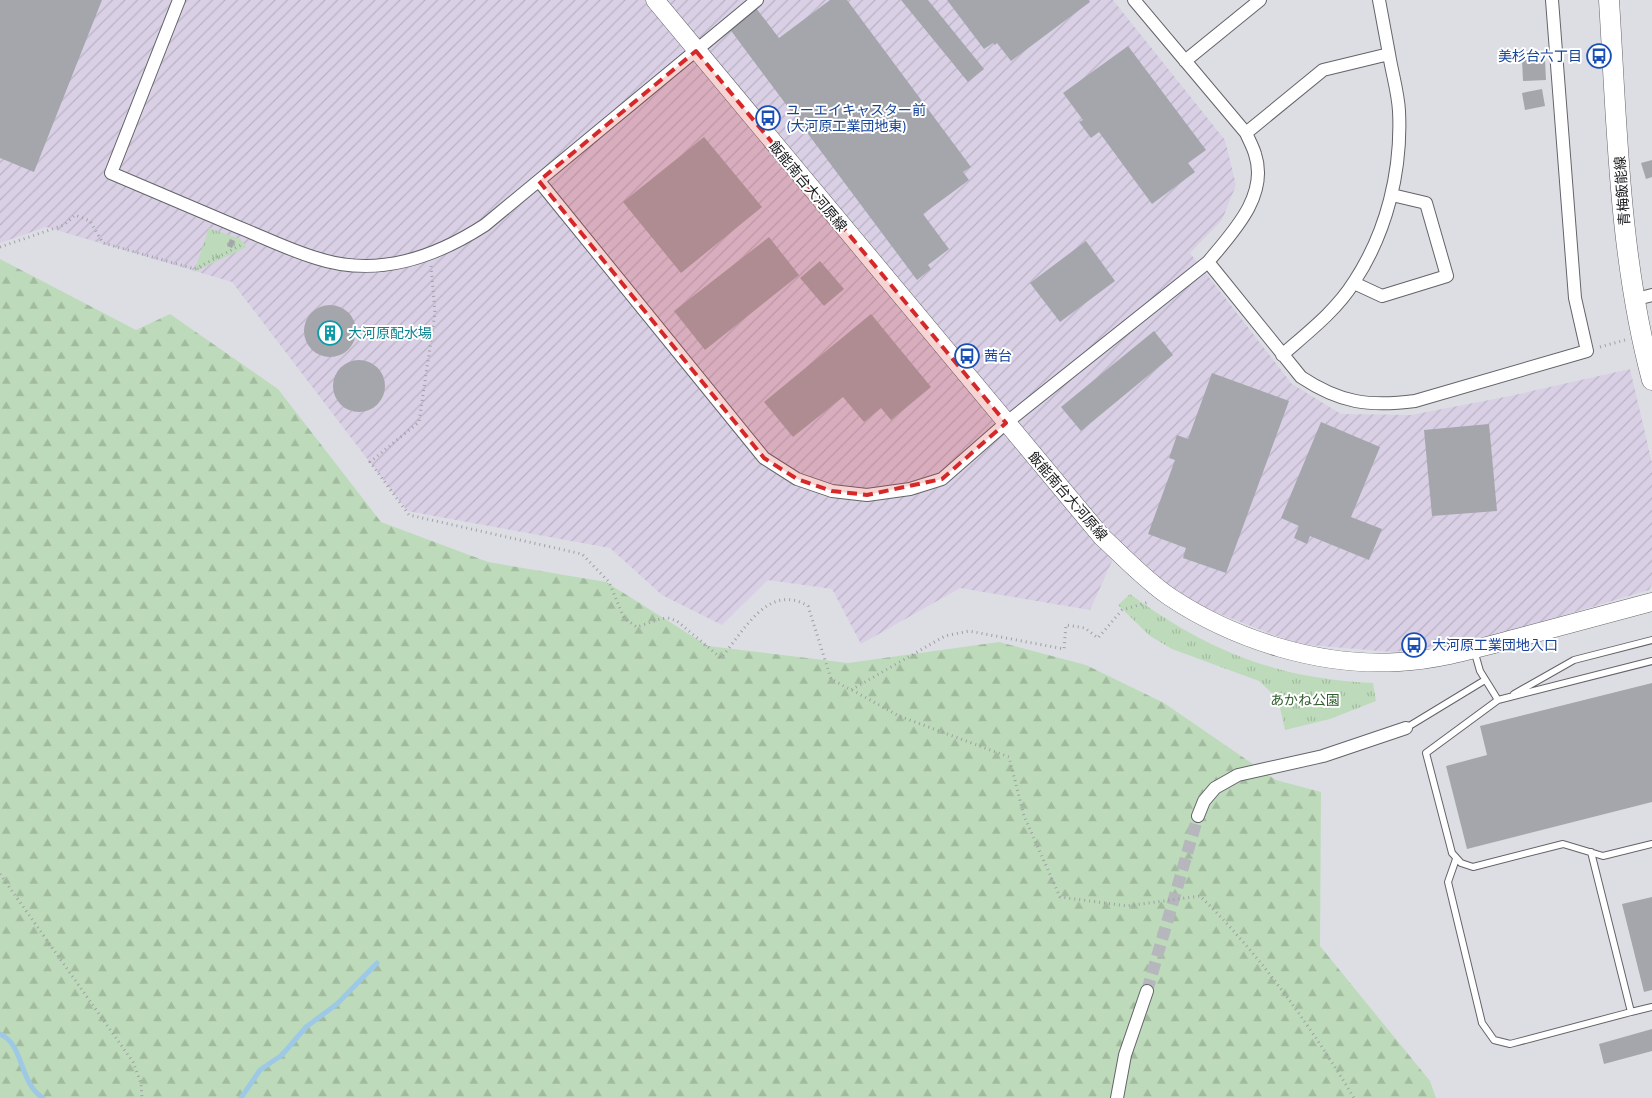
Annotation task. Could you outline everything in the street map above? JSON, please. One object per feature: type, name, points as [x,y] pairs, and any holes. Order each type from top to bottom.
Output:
[{"type":"main road","name":"青梅飯能線","points":[[1609,0],[1625,240],[1643,298],[1640,335],[1652,380]]},
{"type":"street","points":[[180,0],[111,173],[317,259],[354,266],[390,265],[430,256],[460,241],[485,224],[539,181],[757,0]]},
{"type":"street","name":"飯能南台大河原線","points":[[655,0],[1102,537],[1169,596],[1206,617],[1264,642],[1324,657],[1354,661],[1399,662],[1474,649],[1652,602]]},
{"type":"street","points":[[539,181],[764,458],[797,479],[832,491],[867,495],[910,489],[942,479],[1006,424],[1208,262],[1233,233],[1251,205],[1258,180],[1256,155],[1246,134],[1134,0]]},
{"type":"street","points":[[1185,61],[1260,0]]},
{"type":"street","points":[[1282,355],[1317,325],[1354,283],[1378,239],[1392,195],[1398,154],[1399,110],[1379,0]]},
{"type":"street","points":[[1208,262],[1301,377],[1321,390],[1341,398],[1366,404],[1388,405],[1415,401],[1587,351],[1574,289],[1552,0]]},
{"type":"street","points":[[1246,134],[1323,70],[1388,54]]},
{"type":"street","points":[[1354,283],[1382,296],[1447,276],[1426,203],[1392,195]]},
{"type":"street","points":[[1198,816],[1204,801],[1215,788],[1238,775],[1323,756],[1406,728]]},
{"type":"street","points":[[1118,1098],[1125,1055],[1146,991]]},
{"type":"lane","points":[[1506,698],[1574,660],[1652,640]]},
{"type":"lane","points":[[1474,649],[1485,680],[1498,700]]},
{"type":"lane","points":[[1652,662],[1498,700],[1426,753],[1452,853],[1456,859],[1473,867],[1563,844],[1603,856],[1652,844]]},
{"type":"lane","points":[[1406,728],[1485,680]]},
{"type":"lane","points":[[1591,852],[1631,1012]]},
{"type":"lane","points":[[1456,859],[1448,882],[1482,1023],[1494,1040],[1510,1044],[1652,1007]]},
{"type":"path","points":[[0,247],[64,225],[75,215],[90,221],[104,243],[195,269],[259,236]]},
{"type":"path","points":[[430,256],[435,313],[419,422],[370,462],[409,515],[582,554],[610,582],[624,618],[637,627],[660,619],[668,618],[677,621],[721,658],[764,607],[780,598],[797,599],[808,606],[831,679],[899,716],[1009,758],[1024,816],[1060,897],[1127,906],[1200,896],[1223,918],[1315,1033],[1354,1098]]},
{"type":"path","points":[[1587,351],[1640,335]]},
{"type":"path","points":[[851,690],[945,636],[957,632],[969,632],[1064,649],[1066,625],[1085,628],[1098,638],[1122,610],[1169,596]]},
{"type":"path","points":[[0,874],[133,1062],[141,1083],[142,1098]]},
{"type":"highlighted area","points":[[696,51],[1006,423],[942,479],[867,495],[832,491],[797,479],[764,458],[539,181]]},
{"type":"shaded area","points":[[0,0],[1113,0],[1225,140],[1236,185],[1222,220],[1190,253],[1292,384],[1341,414],[1411,415],[1510,396],[1630,369],[1652,463],[1652,584],[1649,590],[1481,640],[1393,652],[1297,644],[1189,602],[1118,548],[1090,610],[960,588],[861,644],[832,589],[768,580],[722,625],[662,595],[610,548],[407,511],[232,282],[46,227],[0,243]]},
{"type":"green space","points":[[209,228],[240,239],[247,247],[194,272]]},
{"type":"green space","points":[[0,259],[136,330],[170,314],[278,389],[381,522],[488,562],[606,582],[708,646],[848,663],[999,642],[1086,665],[1164,703],[1276,780],[1321,792],[1320,946],[1430,1081],[1436,1098],[0,1098]]},
{"type":"green space","name":"あかね公園","points":[[1130,594],[1187,631],[1215,646],[1244,658],[1274,668],[1305,675],[1373,683],[1376,701],[1330,719],[1285,730],[1278,699],[1259,681],[1172,649],[1150,636],[1118,605]]},
{"type":"building","points":[[0,0],[102,0],[34,172],[0,158]]},
{"type":"building","points":[[830,0],[847,0],[971,167],[963,172],[969,180],[923,214],[949,249],[928,265],[931,269],[917,280],[729,28],[756,8],[779,38]]},
{"type":"building","points":[[901,0],[928,0],[984,69],[968,82]]},
{"type":"building","points":[[947,0],[1089,0],[1090,2],[1011,61],[997,43],[995,45],[993,43],[984,49]]},
{"type":"building","points":[[1128,46],[1206,150],[1188,163],[1195,172],[1152,204],[1099,132],[1091,138],[1079,122],[1083,120],[1063,93]]},
{"type":"building","points":[[1545,59],[1546,80],[1523,81],[1522,60]]},
{"type":"building","points":[[1542,89],[1545,106],[1525,110],[1522,93]]},
{"type":"building","points":[[704,137],[762,207],[681,273],[623,202]]},
{"type":"building","points":[[1652,160],[1652,177],[1646,179],[1641,163]]},
{"type":"building","points":[[769,237],[799,275],[705,350],[674,311]]},
{"type":"building","points":[[230,239],[235,241],[232,248],[227,246]]},
{"type":"building","points":[[1086,241],[1115,281],[1060,322],[1030,283]]},
{"type":"building","points":[[820,261],[844,289],[824,306],[800,278]]},
{"type":"building","name":"大河原配水場","points":[[330,305],[344,309],[352,317],[356,331],[352,345],[344,353],[330,357],[316,353],[308,345],[304,331],[308,317],[316,309]]},
{"type":"building","points":[[871,314],[931,387],[891,420],[881,408],[864,422],[843,397],[793,437],[764,402]]},
{"type":"building","points":[[1154,331],[1173,355],[1081,431],[1061,407]]},
{"type":"building","name":"大河原配水場","points":[[359,360],[373,364],[381,372],[385,386],[381,400],[373,408],[359,412],[345,408],[337,400],[333,386],[337,372],[345,364]]},
{"type":"building","points":[[1212,373],[1289,401],[1226,573],[1183,558],[1186,548],[1148,534],[1175,460],[1169,458],[1177,435],[1188,439]]},
{"type":"building","points":[[1321,422],[1380,447],[1351,517],[1382,529],[1369,560],[1310,536],[1307,544],[1294,538],[1299,526],[1281,518]]},
{"type":"building","points":[[1489,424],[1497,511],[1432,516],[1424,430]]},
{"type":"building","points":[[1652,683],[1652,802],[1467,849],[1446,766],[1487,755],[1480,726]]},
{"type":"building","points":[[1652,897],[1652,990],[1644,992],[1622,904]]},
{"type":"building","points":[[1652,1029],[1652,1051],[1604,1064],[1599,1044]]},
{"type":"waterway","points":[[241,1098],[260,1070],[282,1055],[306,1027],[337,1004],[377,963]]},
{"type":"waterway","points":[[0,1034],[8,1039],[13,1046],[30,1083],[43,1098]]},
{"type":"tunnel","points":[[1147,991],[1198,816]]},
{"type":"place","name":"美杉台六丁目","points":[[1599,56]]},
{"type":"place","name":"ユーエイキャスター前 (大河原工業団地東)","points":[[768,118]]},
{"type":"place","name":"大河原配水場","points":[[330,333]]},
{"type":"place","name":"茜台","points":[[967,356]]},
{"type":"place","name":"大河原工業団地入口","points":[[1414,645]]}]
